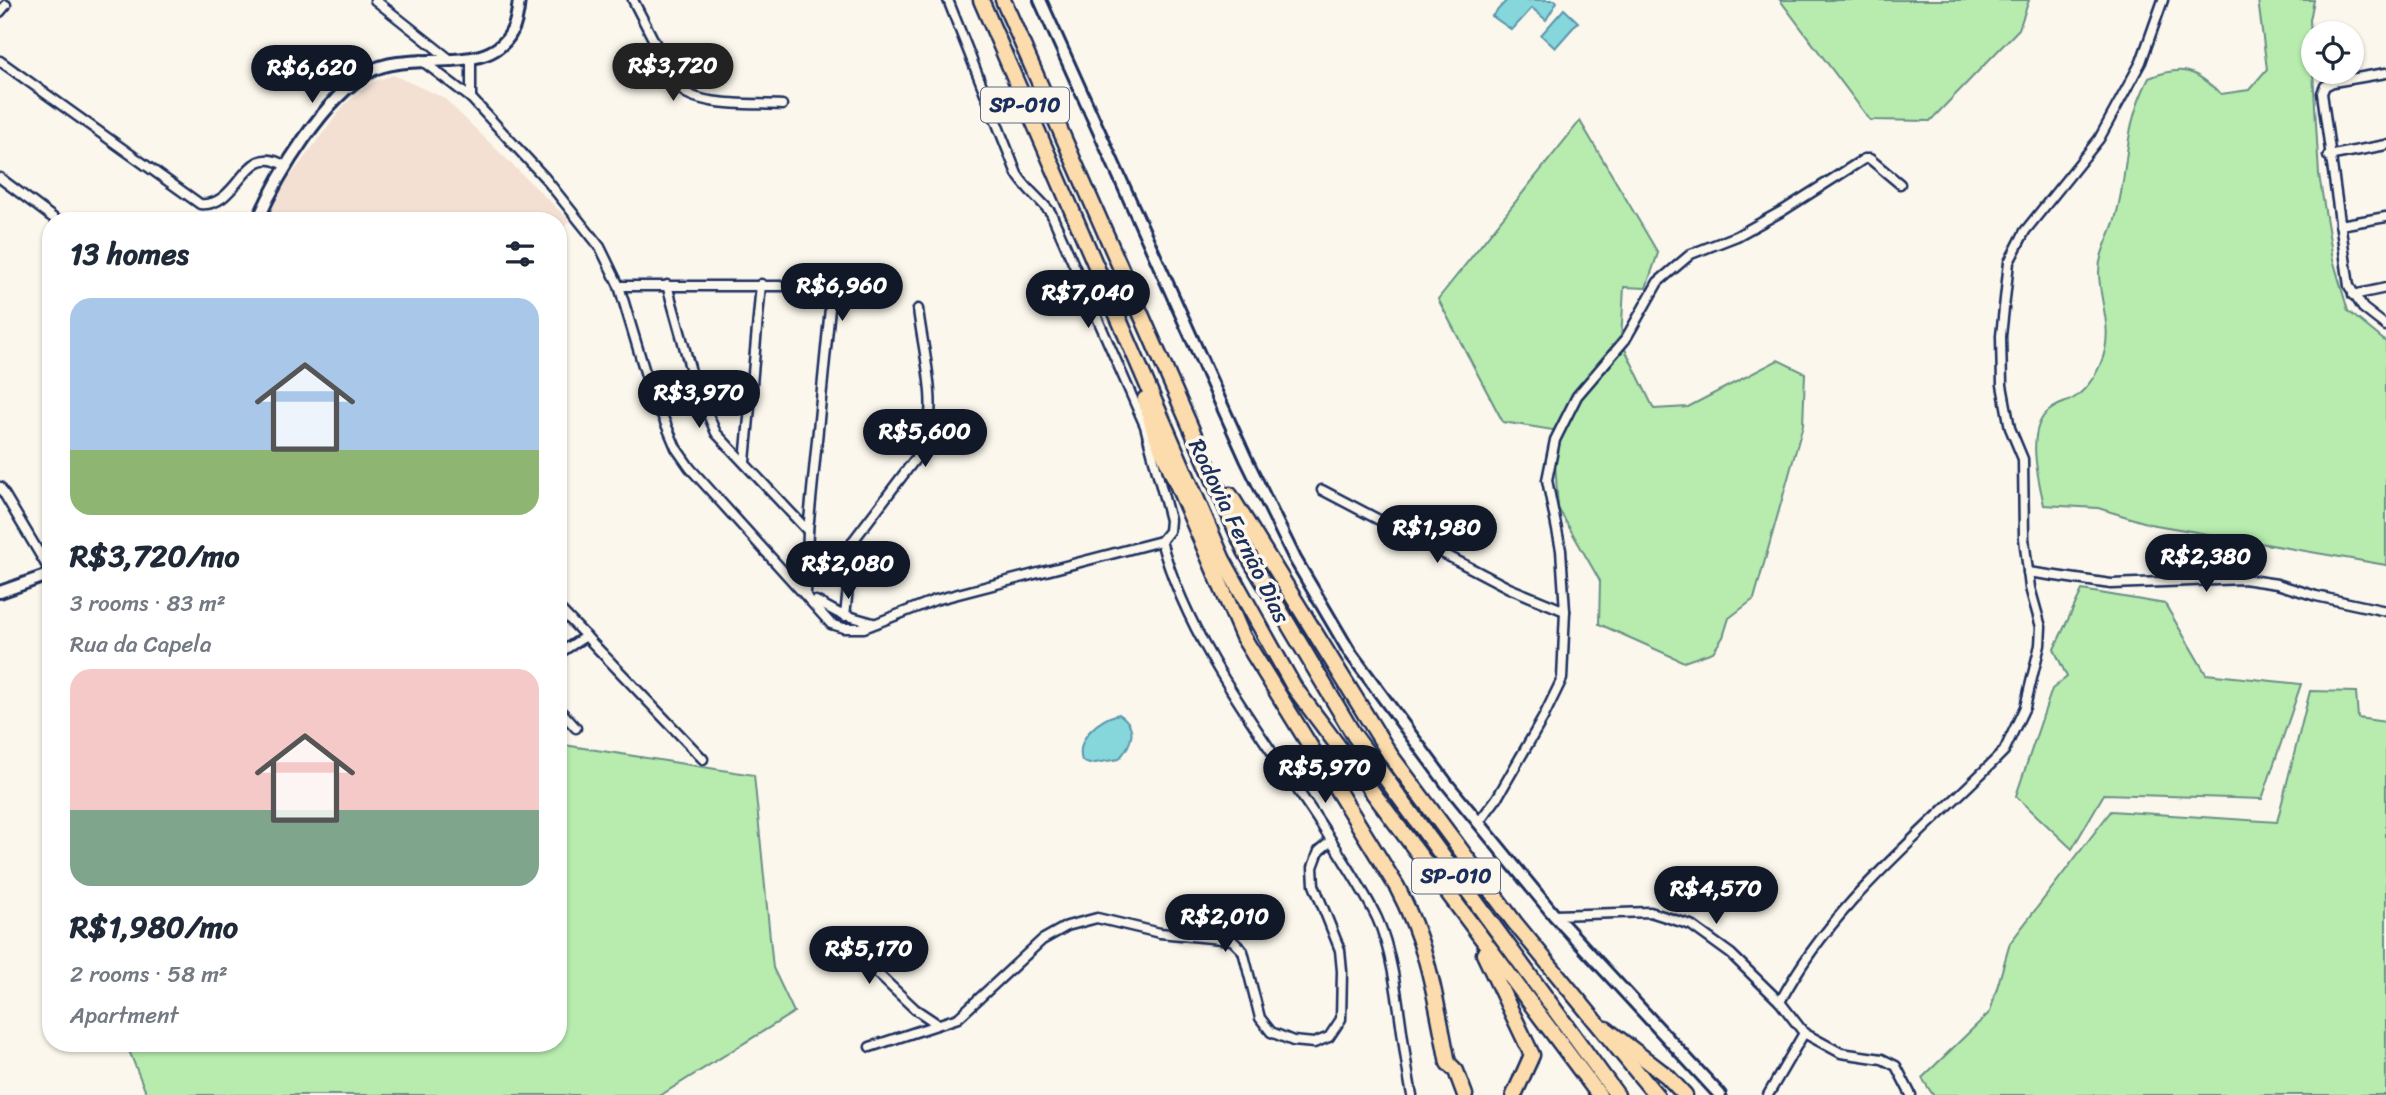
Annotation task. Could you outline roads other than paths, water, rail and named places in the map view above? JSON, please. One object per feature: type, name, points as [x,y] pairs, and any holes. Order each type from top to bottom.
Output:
[{"type":"highway","name":"Rodovia Fernão Dias","points":[[981,0],[1223,560],[1266,639],[1294,687],[1599,1095]]},
{"type":"highway","name":"Rodovia Fernão Dias","points":[[1003,0],[1245,551],[1354,735],[1617,1095]]},
{"type":"highway","points":[[1130,347],[1154,431],[1243,637],[1397,887],[1416,923],[1426,952],[1448,1063],[1456,1071],[1465,1095]]},
{"type":"highway","points":[[1196,438],[1316,639],[1391,756],[1515,923],[1656,1095]]},
{"type":"highway","points":[[1209,559],[1266,639]]},
{"type":"highway","points":[[1467,919],[1532,1055],[1514,1095]]},
{"type":"highway","points":[[1596,1023],[1620,1037],[1667,1076],[1685,1095]]},
{"type":"street","points":[[376,0],[452,61]]},
{"type":"street","points":[[262,212],[285,166],[342,93],[358,79],[384,65],[471,58],[505,42],[514,27],[519,0]]},
{"type":"street","points":[[421,60],[471,98],[588,229],[619,286],[648,382],[676,448],[695,474],[813,600],[831,624],[856,629],[946,596],[1161,541],[1169,531],[1170,520],[1145,426],[1051,213],[1039,198],[1026,188],[1017,174],[948,0]]},
{"type":"street","points":[[1040,0],[1246,459],[1295,559],[1349,651],[1447,784],[1554,915],[1720,1095]]},
{"type":"street","points":[[1780,1002],[1806,958],[1864,886],[1996,759],[2013,736],[2025,707],[2040,645],[2041,627],[2028,572],[2024,538],[2023,459],[2010,428],[2002,385],[2001,337],[2009,262],[2025,231],[2099,139],[2133,78],[2163,0]]},
{"type":"street","points":[[635,1],[670,74],[684,93],[706,100],[782,105]]},
{"type":"street","points":[[471,58],[471,98]]},
{"type":"street","points":[[0,61],[200,204],[218,201],[259,160],[270,158],[285,166]]},
{"type":"street","points":[[2386,73],[2325,86],[2322,93],[2328,156],[2353,295],[2363,308],[2386,326]]},
{"type":"street","points":[[2328,156],[2386,145]]},
{"type":"street","points":[[1479,822],[1497,797],[1558,689],[1563,664],[1565,611],[1560,550],[1547,480],[1555,440],[1577,396],[1625,340],[1658,282],[1691,254],[1737,236],[1784,210],[1864,159],[1870,159],[1900,184]]},
{"type":"street","points":[[0,178],[45,212]]},
{"type":"street","points":[[2340,225],[2386,217]]},
{"type":"street","points":[[745,462],[761,284]]},
{"type":"street","points":[[619,286],[823,284],[830,291],[808,531],[806,593]]},
{"type":"street","points":[[667,285],[694,382],[722,440],[808,531]]},
{"type":"street","points":[[2353,295],[2386,288]]},
{"type":"street","points":[[845,616],[853,541],[922,450],[929,434],[931,414],[918,309]]},
{"type":"street","points":[[0,487],[42,558]]},
{"type":"street","points":[[1322,490],[1509,588],[1565,611]]},
{"type":"street","points":[[1161,541],[1169,570],[1206,645],[1378,919],[1412,1095]]},
{"type":"street","points":[[2028,572],[2111,584],[2243,579],[2277,584],[2316,596],[2386,611]]},
{"type":"street","points":[[0,592],[42,576]]},
{"type":"street","points":[[813,600],[845,616],[873,623]]},
{"type":"street","points":[[567,616],[703,759]]},
{"type":"street","points":[[567,648],[586,636]]},
{"type":"street","points":[[567,718],[576,728]]},
{"type":"street","points":[[870,1047],[936,1023],[948,1023],[958,1018],[1042,940],[1067,926],[1097,918],[1160,933],[1232,940],[1243,951],[1260,1018],[1270,1032],[1293,1041],[1314,1043],[1329,1037],[1341,1019],[1342,971],[1340,950],[1314,885],[1313,867],[1319,851],[1331,841]]},
{"type":"street","points":[[1554,915],[1650,912],[1691,925],[1731,954],[1780,1002],[1804,1033],[1841,1053],[1882,1059],[1896,1066],[1912,1095]]},
{"type":"street","points":[[871,935],[859,952],[858,963],[878,974],[915,1009],[936,1023]]},
{"type":"street","points":[[1768,1095],[1804,1033]]},
{"type":"water","points":[[1507,0],[1557,2],[1546,20],[1532,8],[1512,30],[1492,16]]},
{"type":"water","points":[[1564,9],[1578,22],[1555,48],[1541,35]]},
{"type":"water","points":[[1119,714],[1131,730],[1130,742],[1124,753],[1119,759],[1089,764],[1082,761],[1085,737],[1104,720]]}]
